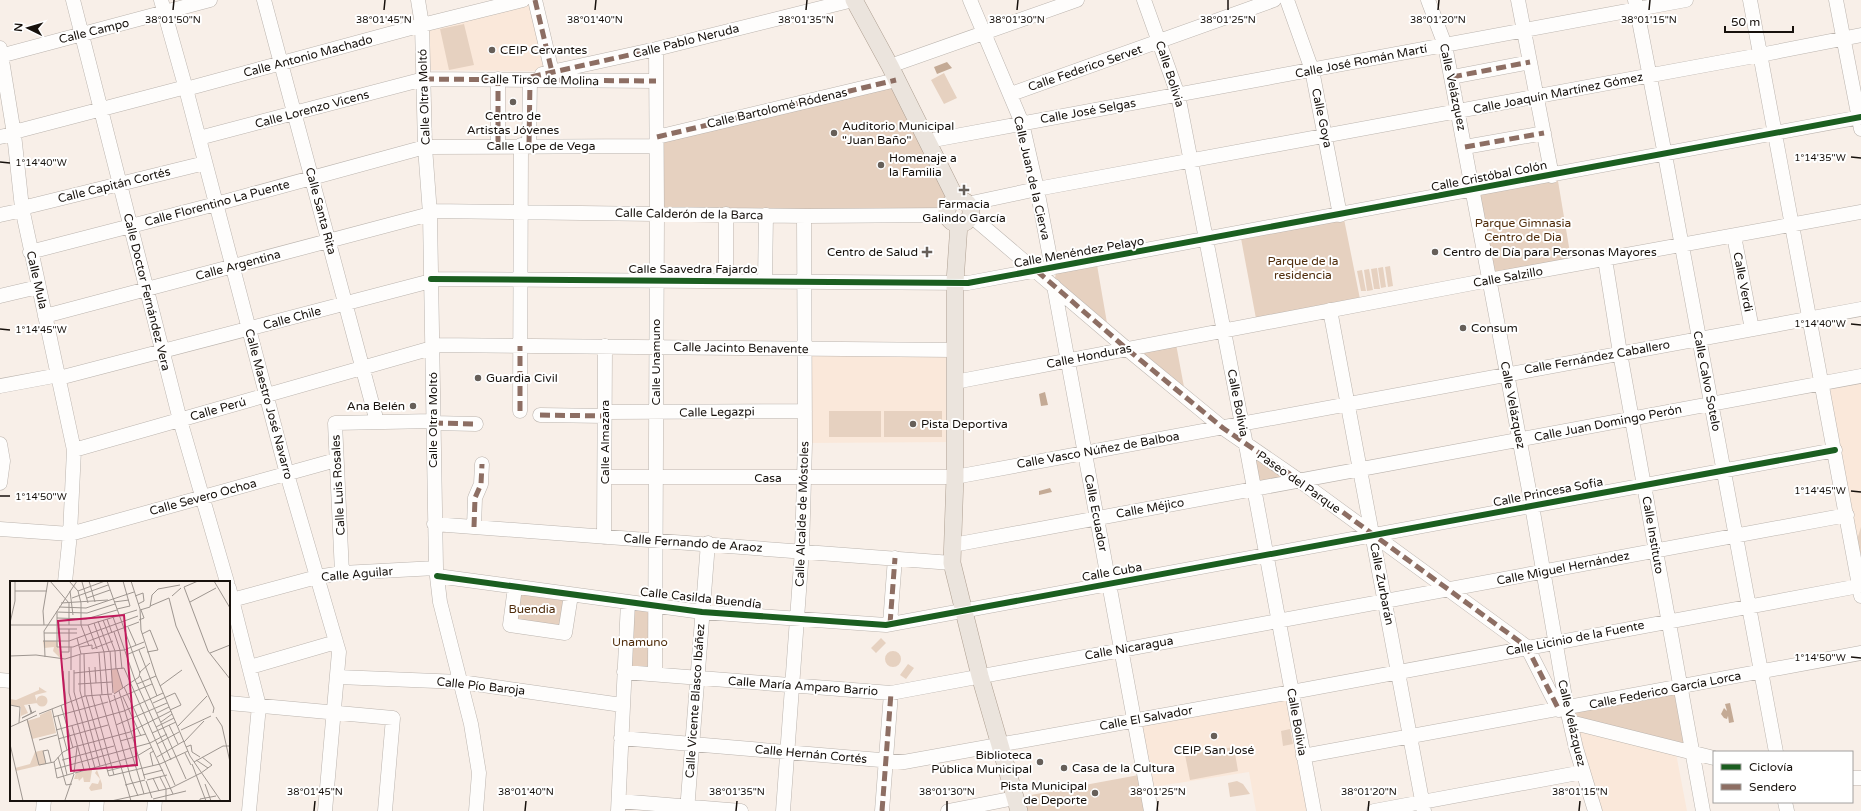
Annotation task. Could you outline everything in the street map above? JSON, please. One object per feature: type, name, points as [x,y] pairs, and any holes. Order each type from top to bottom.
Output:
[{"type":"main road","points":[[853,0],[928,141],[960,212],[955,282],[955,477],[952,563],[980,676],[1017,805]]},
{"type":"street","name":"Calle Doctor Fernández Vera","points":[[73,0],[180,420],[201,497],[227,581]]},
{"type":"street","name":"Calle Campo","points":[[1,53],[82,34],[163,7],[210,0]]},
{"type":"street","name":"Calle Santa Rita","points":[[264,0],[377,422]]},
{"type":"street","name":"Calle Oltra Moltó","points":[[418,0],[422,25],[425,146],[430,213],[436,572],[440,602],[471,724],[479,773],[476,811]]},
{"type":"street","name":"Calle Antonio Machado","points":[[0,137],[100,109],[281,64],[492,4],[523,0]]},
{"type":"street","points":[[535,0],[552,72]]},
{"type":"street","name":"Calle Pablo Neruda","points":[[524,80],[853,0]]},
{"type":"street","name":"Calle Juan de la Cierva","points":[[970,0],[1022,123],[1037,189],[1052,268]]},
{"type":"street","name":"Calle Bartolomé Ródenas","points":[[657,141],[893,73],[984,34],[1077,0]]},
{"type":"street","name":"Calle Bolivia","points":[[1144,0],[1178,95],[1192,161],[1314,811]]},
{"type":"street","name":"Calle Federico Servet","points":[[1011,94],[1274,0]]},
{"type":"street","name":"Calle Goya","points":[[1287,0],[1312,70],[1326,136],[1340,215]]},
{"type":"street","name":"Calle Velázquez","points":[[1428,0],[1445,45],[1452,77],[1532,506],[1556,642],[1565,714],[1595,811]]},
{"type":"street","points":[[1518,0],[1552,176]]},
{"type":"street","name":"Calle José Román Martí","points":[[1178,95],[1523,30],[1635,5],[1686,0]]},
{"type":"street","points":[[1750,0],[1835,450],[1860,591]]},
{"type":"street","points":[[1836,0],[1860,121]]},
{"type":"street","name":"Calle Calvo Sotelo","points":[[1635,5],[1650,75],[1776,751]]},
{"type":"street","name":"Calle Maestro José Navarro","points":[[163,7],[186,88],[287,474],[339,652],[325,811]]},
{"type":"street","name":"Calle Joaquín Martínez Gómez","points":[[1037,189],[1861,35]]},
{"type":"street","name":"Calle Unamuno","points":[[655,674],[657,540],[656,49]]},
{"type":"street","name":"Calle Mula","points":[[1,53],[14,133],[22,209],[30,252],[59,376],[74,450],[70,534],[65,581]]},
{"type":"street","points":[[1452,77],[1530,62]]},
{"type":"street","name":"Calle Tirso de Molina","points":[[424,79],[656,81]]},
{"type":"street","name":"Calle Lorenzo Vicens","points":[[199,138],[424,79]]},
{"type":"street","points":[[498,80],[498,146]]},
{"type":"street","points":[[520,411],[520,211],[525,145],[524,80]]},
{"type":"street","name":"Calle José Selgas","points":[[928,141],[1178,95]]},
{"type":"street","name":"Calle Cristóbal Colón","points":[[1207,239],[1665,155],[1775,133],[1860,121]]},
{"type":"street","points":[[1465,147],[1544,133]]},
{"type":"street","name":"Calle Lope de Vega","points":[[425,146],[498,146],[657,141]]},
{"type":"street","name":"Calle Florentino La Puente","points":[[30,252],[216,204],[425,146]]},
{"type":"street","name":"Calle Capitán Cortés","points":[[0,215],[205,163]]},
{"type":"street","name":"Calle Calderón de la Barca","points":[[430,213],[520,211],[804,216],[960,212],[1037,189]]},
{"type":"street","name":"Paseo del Parque","points":[[960,212],[1037,271],[1127,349],[1223,428],[1300,481],[1373,536],[1527,647],[1565,714]]},
{"type":"street","name":"Calle Salzillo","points":[[1224,331],[1489,280],[1861,212]]},
{"type":"street","name":"Calle Argentina","points":[[45,316],[329,242],[430,213]]},
{"type":"street","points":[[726,214],[726,280]]},
{"type":"street","points":[[765,281],[766,215]]},
{"type":"street","name":"Calle Alcalde de Móstoles","points":[[783,811],[802,550],[805,411],[804,216]]},
{"type":"street","name":"Calle Verdi","points":[[1734,236],[1752,328]]},
{"type":"street","name":"Calle Menéndez Pelayo","points":[[955,282],[968,283],[1207,239]]},
{"type":"street","name":"Calle Instituto","points":[[1605,259],[1620,353],[1682,687],[1703,811]]},
{"type":"street","name":"Calle Saavedra Fajardo","points":[[431,280],[521,278],[955,282]]},
{"type":"street","name":"Calle Chile","points":[[0,386],[59,376],[163,352],[431,280]]},
{"type":"street","points":[[0,296],[38,286]]},
{"type":"street","name":"Calle Ecuador","points":[[1054,286],[1151,811]]},
{"type":"street","name":"Calle Fernández Caballero","points":[[1241,424],[1861,308]]},
{"type":"street","name":"Calle Zurbarán","points":[[1330,310],[1423,806]]},
{"type":"street","name":"Calle Honduras","points":[[955,382],[1224,331]]},
{"type":"street","name":"Calle Almazara","points":[[604,537],[605,346]]},
{"type":"street","name":"Calle Jacinto Benavente","points":[[432,347],[656,346],[954,350]]},
{"type":"street","name":"Calle Perú","points":[[74,450],[364,369],[432,347]]},
{"type":"street","name":"Calle Juan Domingo Perón","points":[[1253,490],[1861,376]]},
{"type":"street","name":"Calle Legazpi","points":[[540,415],[656,412],[805,411]]},
{"type":"street","name":"Calle Luis Rosales","points":[[342,573],[335,423],[433,422],[476,424]]},
{"type":"street","name":"Calle Vasco Núñez de Balboa","points":[[955,477],[1241,424]]},
{"type":"street","points":[[0,444],[3,461],[0,482]]},
{"type":"street","name":"Calle Princesa Sofía","points":[[1265,555],[1835,450]]},
{"type":"street","name":"Calle Severo Ochoa","points":[[70,534],[336,460]]},
{"type":"street","points":[[474,527],[475,498],[481,484],[482,464]]},
{"type":"street","name":"Casa","points":[[605,477],[955,477]]},
{"type":"street","name":"Calle Méjico","points":[[953,545],[1253,490]]},
{"type":"street","name":"Calle Miguel Hernández","points":[[1278,620],[1847,515]]},
{"type":"street","name":"Calle Fernando de Araoz","points":[[434,524],[802,550],[952,563]]},
{"type":"street","points":[[0,528],[70,534]]},
{"type":"street","name":"Calle Vicente Blasco Ibáñez","points":[[687,809],[708,543]]},
{"type":"street","name":"Calle Cuba","points":[[964,611],[1265,555]]},
{"type":"street","points":[[890,624],[895,558]]},
{"type":"street","name":"Calle Aguilar","points":[[231,599],[317,577],[342,573],[436,572]]},
{"type":"street","name":"Calle Casilda Buendía","points":[[436,572],[515,587],[702,612],[890,624],[964,611]]},
{"type":"street","points":[[515,587],[510,625],[565,633],[571,595]]},
{"type":"street","name":"Calle Licinio de la Fuente","points":[[1292,692],[1748,606],[1860,591]]},
{"type":"street","points":[[231,599],[259,706],[249,811]]},
{"type":"street","points":[[628,602],[618,806],[741,811]]},
{"type":"street","name":"Calle Nicaragua","points":[[980,676],[1278,620]]},
{"type":"street","points":[[250,667],[336,642]]},
{"type":"street","name":"Calle Federico García Lorca","points":[[1303,756],[1410,737],[1565,714],[1682,687],[1861,653]]},
{"type":"street","name":"Calle María Amparo Barrio","points":[[624,672],[891,693],[980,676]]},
{"type":"street","name":"Calle Pío Baroja","points":[[338,677],[461,682],[622,705]]},
{"type":"street","points":[[0,680],[10,681]]},
{"type":"street","name":"Calle El Salvador","points":[[1000,744],[1292,692]]},
{"type":"street","points":[[882,811],[891,693]]},
{"type":"street","points":[[230,704],[393,718],[385,811]]},
{"type":"street","points":[[1565,714],[1713,758]]},
{"type":"street","name":"Calle Hernán Cortés","points":[[621,738],[904,762],[1000,744]]},
{"type":"street","points":[[1374,811],[1423,806],[1583,772]]},
{"type":"street","points":[[43,811],[44,801]]},
{"type":"street","points":[[96,811],[97,801]]},
{"type":"street","points":[[948,811],[1017,805]]},
{"type":"shaded area","points":[[532,2],[548,68],[533,71],[431,70],[428,28]]},
{"type":"shaded area","points":[[947,62],[952,68],[937,74],[934,67]]},
{"type":"shaded area","points":[[804,348],[954,350],[955,442],[805,443]]},
{"type":"shaded area","points":[[1861,381],[1861,596],[1844,497],[1830,387]]},
{"type":"shaded area","points":[[1045,392],[1048,405],[1041,406],[1039,394]]},
{"type":"shaded area","points":[[1050,488],[1052,492],[1039,495],[1039,491]]},
{"type":"shaded area","points":[[1292,692],[1314,811],[1256,811],[1249,772],[1146,788],[1134,719]]},
{"type":"shaded area","points":[[1730,703],[1734,722],[1729,723],[1728,716],[1727,719],[1721,714],[1724,708],[1727,711],[1725,704]]},
{"type":"shaded area","points":[[1570,722],[1675,748],[1687,811],[1595,811]]},
{"type":"green space","points":[[464,24],[474,65],[449,70],[440,29]]},
{"type":"green space","points":[[944,73],[957,98],[944,104],[931,80]]},
{"type":"green space","points":[[896,80],[956,203],[956,216],[657,213],[657,137]]},
{"type":"green space","name":"Parque Gimnasia Centro de Dia","points":[[1557,175],[1572,265],[1489,280],[1472,190]]},
{"type":"green space","name":"Parque de la residencia","points":[[1343,214],[1361,304],[1257,324],[1240,233]]},
{"type":"green space","points":[[1097,265],[1107,323],[1055,278],[1056,273]]},
{"type":"green space","points":[[1390,266],[1393,286],[1388,287],[1385,267]]},
{"type":"green space","points":[[1383,267],[1386,287],[1381,288],[1378,268]]},
{"type":"green space","points":[[1377,268],[1380,289],[1374,289],[1371,269]]},
{"type":"green space","points":[[1369,269],[1373,290],[1367,291],[1364,270]]},
{"type":"green space","points":[[1362,270],[1366,291],[1361,291],[1357,271]]},
{"type":"green space","points":[[1176,344],[1184,387],[1144,354],[1146,349]]},
{"type":"green space","points":[[829,411],[881,411],[881,437],[829,437]]},
{"type":"green space","name":"Pista Deportiva","points":[[884,411],[942,411],[942,437],[884,437]]},
{"type":"green space","points":[[1250,447],[1300,481],[1253,490]]},
{"type":"green space","points":[[1861,527],[1861,554],[1856,543]]},
{"type":"green space","name":"Buendia","points":[[515,587],[571,595],[565,633],[510,625]]},
{"type":"green space","name":"Unamuno","points":[[628,602],[656,605],[655,674],[624,672]]},
{"type":"green space","points":[[881,638],[886,643],[876,653],[871,648]]},
{"type":"green space","points":[[893,651],[899,653],[901,659],[899,665],[893,667],[887,665],[885,659],[887,653]]},
{"type":"green space","points":[[908,664],[914,668],[906,679],[900,675]]},
{"type":"green space","points":[[1682,687],[1692,753],[1570,722],[1567,709]]},
{"type":"green space","points":[[1290,729],[1293,744],[1283,746],[1281,731]]},
{"type":"green space","points":[[1234,747],[1238,771],[1190,780],[1185,755]]},
{"type":"green space","name":"Pista Municipal de Deporte","points":[[1144,774],[1151,811],[1019,811],[1015,798]]},
{"type":"green space","points":[[1237,781],[1243,784],[1250,794],[1230,797],[1228,783]]},
{"type":"marked path","points":[[535,0],[552,72]]},
{"type":"marked path","points":[[531,77],[656,49]]},
{"type":"marked path","points":[[1452,77],[1530,62]]},
{"type":"marked path","points":[[424,79],[656,81]]},
{"type":"marked path","points":[[498,79],[498,146]]},
{"type":"marked path","points":[[529,145],[530,80]]},
{"type":"marked path","points":[[657,137],[896,80]]},
{"type":"marked path","points":[[1465,147],[1544,133]]},
{"type":"marked path","points":[[1037,271],[1127,349],[1223,428],[1300,481],[1527,647],[1559,710]]},
{"type":"marked path","points":[[520,346],[520,411]]},
{"type":"marked path","points":[[540,415],[605,416]]},
{"type":"marked path","points":[[433,423],[476,424]]},
{"type":"marked path","points":[[474,527],[475,498],[481,484],[482,464]]},
{"type":"marked path","points":[[890,624],[895,558]]},
{"type":"marked path","points":[[882,811],[891,693]]},
{"type":"cycle path","points":[[431,279],[968,283],[1861,117]]},
{"type":"cycle path","points":[[437,576],[702,612],[886,625],[1835,450]]},
{"type":"place","name":"CEIP Cervantes","points":[[492,50]]},
{"type":"place","name":"Centro de Artistas Jóvenes","points":[[513,102]]},
{"type":"place","name":"Auditorio Municipal \"Juan Baño\"","points":[[834,133]]},
{"type":"place","name":"Homenaje a la Familia","points":[[881,165]]},
{"type":"place","name":"Farmacia Galindo García","points":[[964,190]]},
{"type":"place","name":"Centro de Salud","points":[[927,252]]},
{"type":"place","name":"Centro de Día para Personas Mayores","points":[[1435,252]]},
{"type":"place","name":"Consum","points":[[1463,328]]},
{"type":"place","name":"Guardia Civil","points":[[478,378]]},
{"type":"place","name":"Ana Belén","points":[[413,406]]},
{"type":"place","name":"Pista Deportiva","points":[[913,424]]},
{"type":"place","name":"CEIP San José","points":[[1214,736]]},
{"type":"place","name":"Biblioteca Pública Municipal","points":[[1040,762]]},
{"type":"place","name":"Casa de la Cultura","points":[[1064,768]]},
{"type":"place","name":"Pista Municipal de Deporte","points":[[1095,793]]}]
